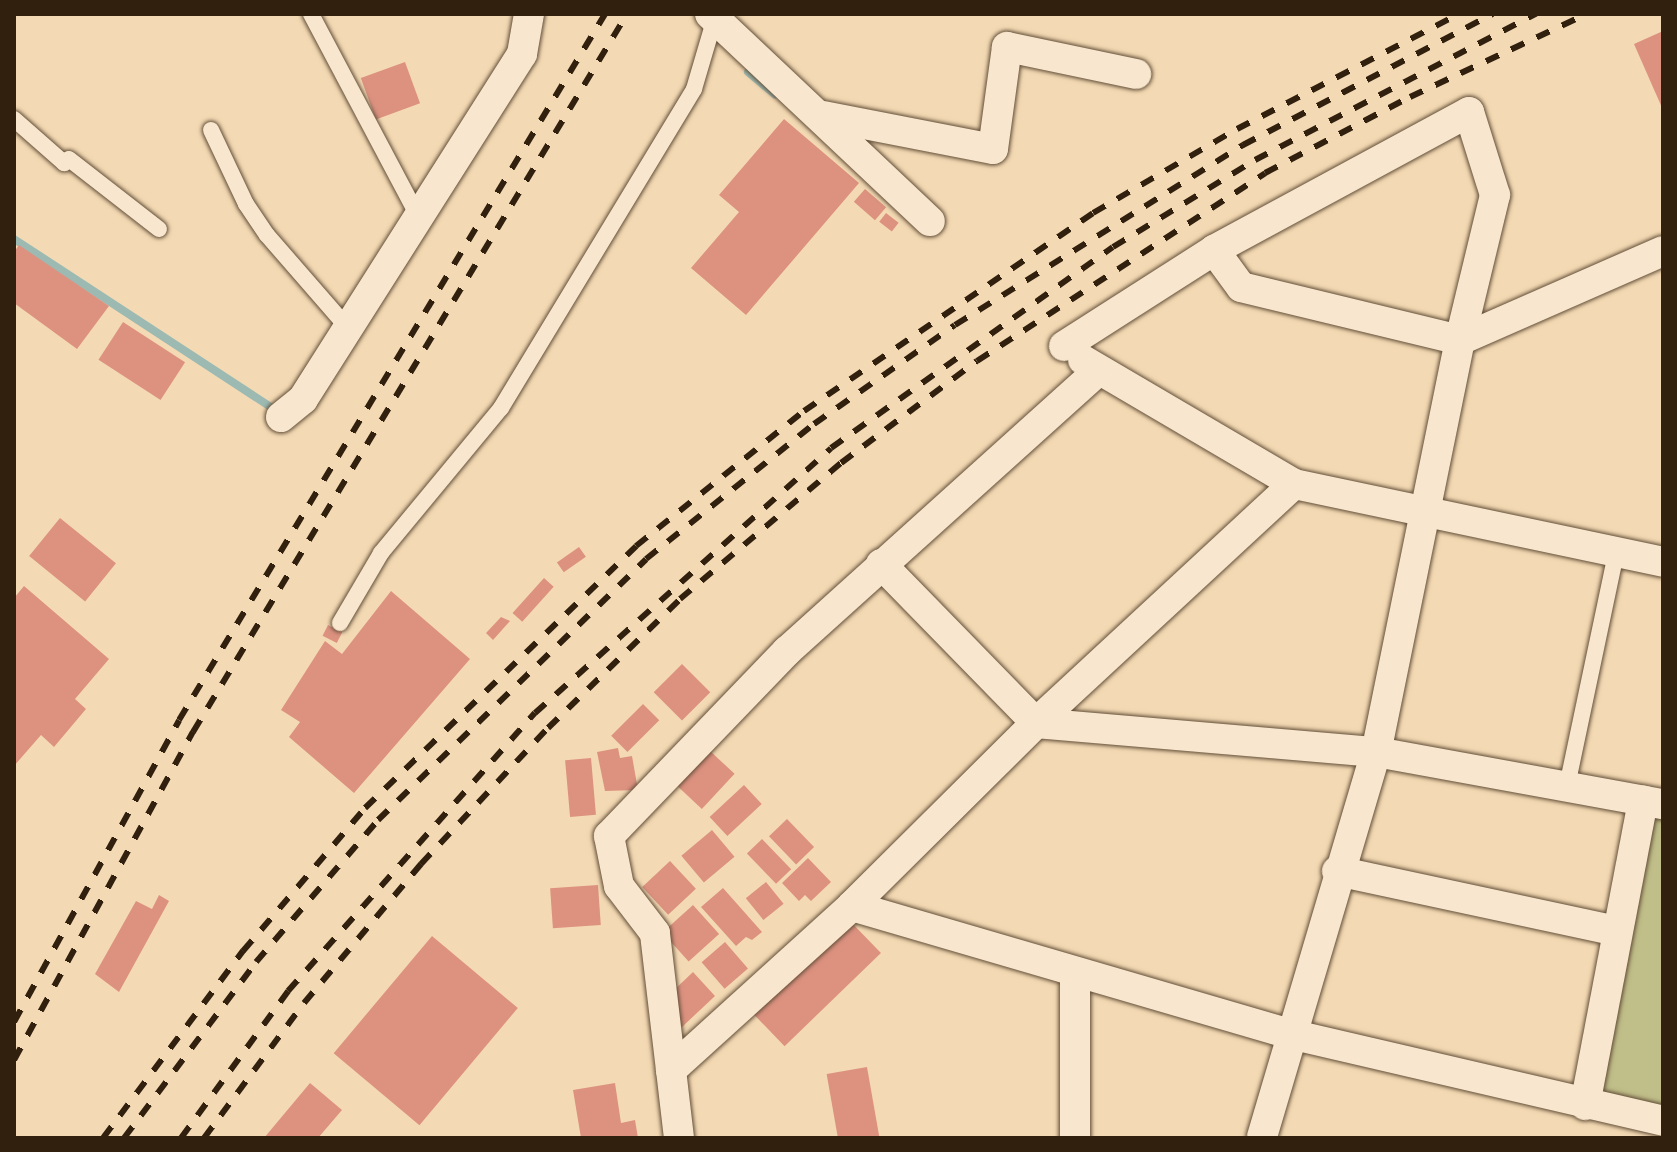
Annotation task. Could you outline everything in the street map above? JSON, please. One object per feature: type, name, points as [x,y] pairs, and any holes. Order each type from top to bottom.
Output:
[{"type":"street","points":[[281,417],[303,399],[417,214],[522,54],[529,14]]},
{"type":"street","points":[[712,18],[823,116],[930,221]]},
{"type":"street","points":[[823,116],[993,149],[1007,47],[1136,74]]},
{"type":"street","points":[[1262,1138],[1337,871],[1376,752],[1423,511],[1495,195],[1469,112],[1214,250],[1058,342],[1097,372],[1294,484],[1423,511],[1617,548],[1663,562]]},
{"type":"street","points":[[1214,250],[1241,287],[1460,340],[1663,251]]},
{"type":"street","points":[[679,1138],[655,933],[619,886],[609,836],[787,651],[1097,372]]},
{"type":"street","points":[[671,1070],[852,906],[1036,723],[1294,484]]},
{"type":"street","points":[[881,564],[1036,723],[1376,752],[1653,802],[1617,931],[1585,1105]]},
{"type":"street","points":[[1337,871],[1617,931]]},
{"type":"street","points":[[852,906],[1290,1034],[1663,1121]]},
{"type":"street","points":[[1075,972],[1075,1138]]},
{"type":"lane","points":[[311,14],[417,214]]},
{"type":"lane","points":[[340,623],[381,553],[509,395],[694,89],[712,18]]},
{"type":"lane","points":[[14,119],[64,163],[69,159],[159,229]]},
{"type":"lane","points":[[211,130],[260,225],[346,326]]},
{"type":"lane","points":[[1567,786],[1617,548]]},
{"type":"shaded area","points":[[1654,814],[1663,816],[1663,1109],[1597,1096]]},
{"type":"building","points":[[1663,31],[1663,110],[1634,44]]},
{"type":"building","points":[[405,62],[420,103],[376,119],[361,78]]},
{"type":"building","points":[[784,119],[859,183],[746,315],[691,268],[739,212],[719,195]]},
{"type":"building","points":[[865,189],[886,207],[875,220],[854,202]]},
{"type":"building","points":[[886,213],[899,223],[892,232],[879,222]]},
{"type":"building","points":[[19,245],[109,306],[77,349],[14,303],[14,252]]},
{"type":"building","points":[[123,322],[185,362],[161,400],[98,360]]},
{"type":"building","points":[[60,518],[116,563],[85,601],[29,556]]},
{"type":"building","points":[[579,547],[586,557],[564,572],[557,562]]},
{"type":"building","points":[[544,578],[554,587],[522,622],[513,613]]},
{"type":"building","points":[[24,586],[109,659],[75,699],[86,709],[54,747],[41,735],[14,766],[14,598]]},
{"type":"building","points":[[391,591],[470,659],[354,793],[289,737],[300,722],[281,710],[325,641],[342,654]]},
{"type":"building","points":[[501,617],[510,621],[493,640],[486,633]]},
{"type":"building","points":[[328,625],[342,632],[337,643],[323,636]]},
{"type":"building","points":[[682,664],[710,692],[682,721],[654,692]]},
{"type":"building","points":[[643,704],[659,720],[627,752],[611,736]]},
{"type":"building","points":[[618,748],[620,758],[632,756],[638,790],[605,791],[597,752]]},
{"type":"building","points":[[709,750],[735,774],[702,809],[676,785]]},
{"type":"building","points":[[591,758],[596,815],[570,817],[565,760]]},
{"type":"building","points":[[744,785],[762,804],[727,836],[710,817]]},
{"type":"building","points":[[787,819],[814,847],[796,864],[769,836]]},
{"type":"building","points":[[712,830],[734,857],[704,883],[681,856]]},
{"type":"building","points":[[762,839],[791,869],[776,884],[747,854]]},
{"type":"building","points":[[808,858],[831,882],[811,901],[805,895],[799,901],[782,883]]},
{"type":"building","points":[[670,861],[696,889],[668,915],[642,887]]},
{"type":"building","points":[[766,882],[784,904],[763,920],[746,898]]},
{"type":"building","points":[[598,885],[601,925],[553,928],[550,888]]},
{"type":"building","points":[[723,888],[762,932],[752,940],[746,937],[736,946],[701,907]]},
{"type":"building","points":[[159,895],[169,901],[119,992],[95,974],[136,901],[152,909]]},
{"type":"building","points":[[693,905],[719,934],[689,961],[663,932]]},
{"type":"building","points":[[849,920],[881,953],[785,1046],[753,1013]]},
{"type":"building","points":[[432,936],[518,1008],[419,1125],[334,1053]]},
{"type":"building","points":[[725,942],[748,968],[725,989],[702,962]]},
{"type":"building","points":[[693,972],[715,996],[682,1027],[674,1019],[674,990]]},
{"type":"building","points":[[867,1067],[880,1138],[838,1138],[827,1074]]},
{"type":"building","points":[[310,1083],[342,1110],[318,1138],[264,1138]]},
{"type":"building","points":[[615,1083],[621,1123],[635,1120],[638,1138],[581,1138],[573,1090]]},
{"type":"waterway","points":[[748,72],[775,95]]},
{"type":"waterway","points":[[14,239],[278,412]]},
{"type":"railway","points":[[14,1022],[179,720],[605,14]]},
{"type":"railway","points":[[14,1060],[193,732],[627,14]]},
{"type":"railway","points":[[103,1138],[243,951],[365,808],[636,546],[804,411],[1093,213],[1237,129],[1459,14]]},
{"type":"railway","points":[[124,1138],[256,962],[378,820],[646,559],[814,424],[955,325],[1243,145],[1493,14]]},
{"type":"railway","points":[[181,1138],[288,991],[535,713],[831,448],[1113,247],[1255,160],[1536,14]]},
{"type":"railway","points":[[204,1138],[304,1003],[421,864],[548,728],[680,599],[841,463],[977,361],[1265,173],[1410,97],[1586,14]]}]
